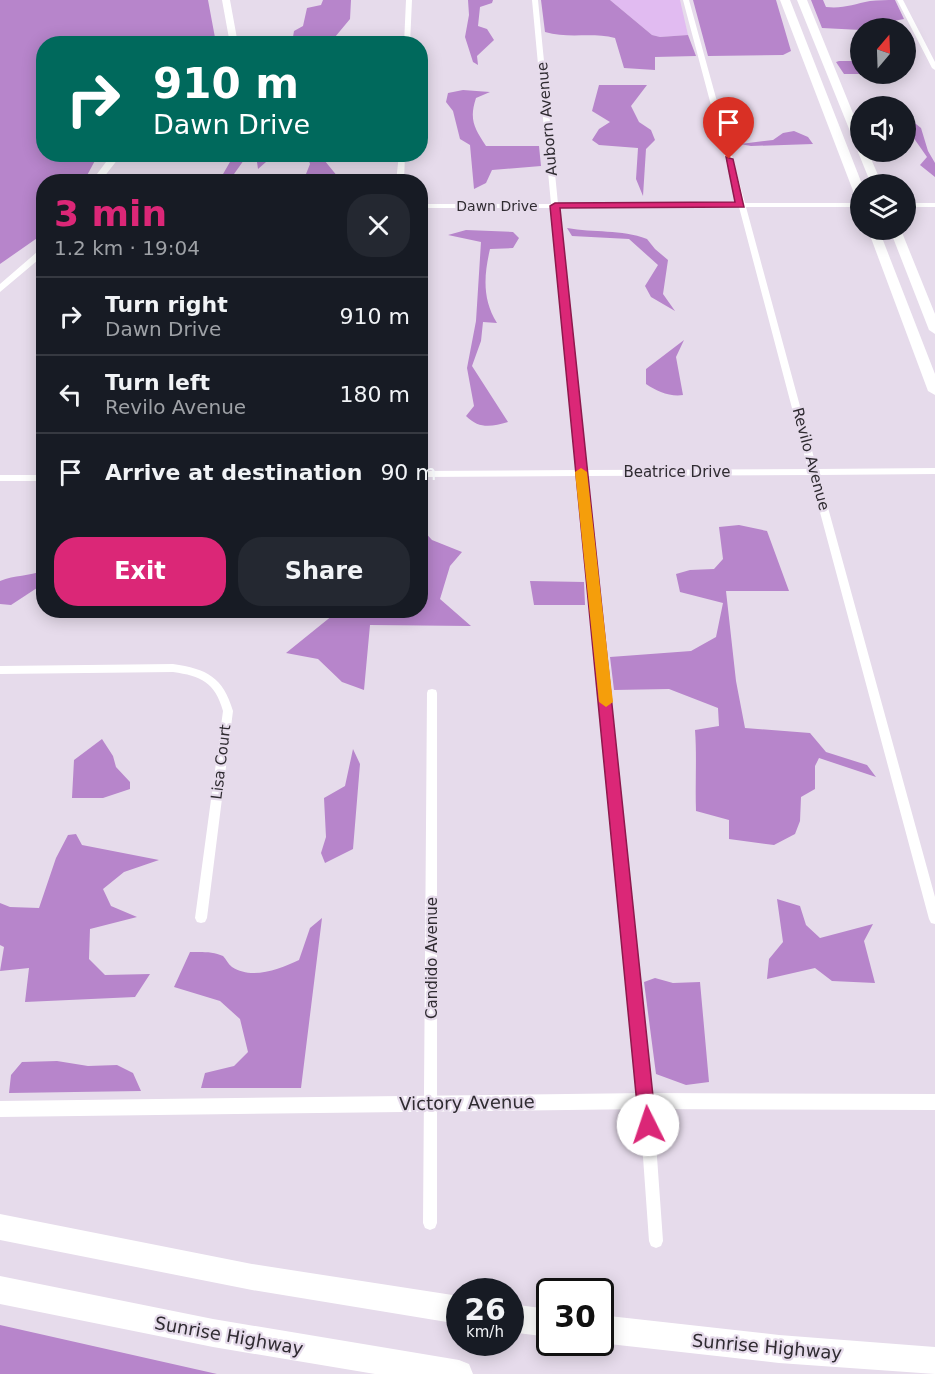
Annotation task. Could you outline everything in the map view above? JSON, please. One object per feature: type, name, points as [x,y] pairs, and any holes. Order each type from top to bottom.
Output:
[{"type":"highway","points":[[785,0],[852,174]]},
{"type":"highway","points":[[802,0],[850,119]]},
{"type":"highway","points":[[877,240],[935,391]]},
{"type":"highway","points":[[899,240],[935,330]]},
{"type":"highway","points":[[0,1227],[252,1277],[446,1309]]},
{"type":"highway","name":"Sunrise Highway","points":[[0,1290],[202,1331],[459,1374]]},
{"type":"highway","name":"Sunrise Highway","points":[[614,1331],[779,1349],[935,1362]]},
{"type":"street","points":[[226,0],[233,36]]},
{"type":"street","points":[[407,36],[409,0]]},
{"type":"street","name":"Auborn Avenue","points":[[535,0],[646,1101],[656,1242]]},
{"type":"street","name":"Revilo Avenue","points":[[686,0],[935,919]]},
{"type":"street","points":[[900,0],[935,68]]},
{"type":"street","points":[[100,174],[110,162]]},
{"type":"street","name":"Dawn Drive","points":[[428,206],[850,205]]},
{"type":"street","points":[[916,205],[935,205]]},
{"type":"street","points":[[0,289],[36,256]]},
{"type":"street","name":"Beatrice Drive","points":[[428,474],[935,471]]},
{"type":"street","points":[[0,478],[36,478]]},
{"type":"street","name":"Lisa Court","points":[[0,670],[172,669],[200,673],[219,687],[228,711],[201,918]]},
{"type":"street","name":"Candido Avenue","points":[[430,1223],[432,693]]},
{"type":"street","name":"Victory Avenue","points":[[0,1108],[646,1101],[935,1102]]},
{"type":"shaded area","points":[[0,0],[208,0],[215,36],[36,36],[36,162],[94,162],[88,174],[36,174],[36,239],[0,264]]},
{"type":"shaded area","points":[[323,0],[351,0],[350,19],[336,36],[293,36],[294,31],[303,26],[307,8],[321,5]]},
{"type":"shaded area","points":[[468,0],[493,0],[492,3],[480,7],[478,26],[487,29],[494,40],[477,56],[478,65],[473,62],[465,37],[469,15]]},
{"type":"shaded area","points":[[541,0],[610,0],[652,35],[660,37],[688,35],[696,56],[655,57],[655,70],[624,68],[615,38],[545,32]]},
{"type":"shaded area","points":[[610,0],[680,0],[688,35],[660,37],[652,35]]},
{"type":"shaded area","points":[[693,0],[776,0],[791,51],[783,55],[708,56]]},
{"type":"shaded area","points":[[811,0],[823,0],[826,7],[843,7],[870,1],[895,0],[904,18],[850,18],[850,29],[822,28]]},
{"type":"shaded area","points":[[850,61],[850,74],[844,74],[836,62]]},
{"type":"shaded area","points":[[599,85],[647,85],[631,106],[639,122],[651,130],[655,140],[646,149],[643,196],[636,179],[638,148],[599,145],[592,140],[599,129],[610,122],[592,111]]},
{"type":"shaded area","points":[[463,90],[490,92],[476,98],[473,112],[476,128],[486,146],[539,146],[541,166],[492,170],[486,183],[474,189],[470,145],[460,139],[453,111],[446,102],[448,93]]},
{"type":"shaded area","points":[[916,124],[921,128],[928,151],[935,163],[935,177],[920,165],[927,157],[916,141]]},
{"type":"shaded area","points":[[794,131],[808,137],[813,144],[751,146],[740,144],[773,140],[783,133]]},
{"type":"shaded area","points":[[230,162],[243,162],[234,174],[223,174]]},
{"type":"shaded area","points":[[257,162],[266,162],[258,169]]},
{"type":"shaded area","points":[[309,162],[326,162],[336,174],[306,174]]},
{"type":"shaded area","points":[[567,228],[617,232],[647,239],[668,260],[663,294],[675,311],[651,297],[645,286],[658,265],[629,239],[572,236]]},
{"type":"shaded area","points":[[466,230],[513,232],[519,238],[513,248],[490,249],[486,268],[486,287],[489,305],[497,323],[483,322],[481,341],[472,366],[508,422],[496,425],[481,425],[466,416],[474,406],[467,368],[476,321],[481,242],[448,235]]},
{"type":"shaded area","points":[[684,340],[676,357],[683,395],[663,393],[646,384],[646,369]]},
{"type":"shaded area","points":[[739,525],[767,531],[789,591],[726,591],[736,681],[745,728],[810,733],[826,752],[867,765],[876,777],[819,758],[815,766],[815,789],[801,797],[800,821],[795,834],[774,845],[729,839],[729,820],[696,811],[695,730],[719,726],[718,708],[669,689],[614,690],[610,657],[691,651],[716,637],[723,603],[680,592],[676,574],[690,570],[714,569],[723,559],[719,527]]},
{"type":"shaded area","points":[[428,536],[432,540],[462,552],[450,566],[440,599],[471,626],[370,625],[364,690],[342,682],[318,659],[286,653],[329,618],[428,618]]},
{"type":"shaded area","points":[[36,573],[36,589],[11,605],[0,604],[0,581]]},
{"type":"shaded area","points":[[530,581],[584,582],[585,605],[534,605]]},
{"type":"shaded area","points":[[102,739],[113,756],[116,767],[130,782],[130,789],[103,798],[72,798],[74,760]]},
{"type":"shaded area","points":[[353,749],[360,764],[353,849],[325,863],[321,853],[326,837],[324,798],[345,786]]},
{"type":"shaded area","points":[[76,834],[82,845],[159,860],[124,872],[103,889],[111,906],[137,917],[90,929],[89,959],[105,975],[150,974],[135,997],[25,1002],[29,968],[0,971],[4,947],[0,945],[0,903],[10,907],[39,908],[56,858],[68,835]]},
{"type":"shaded area","points":[[777,899],[800,906],[806,925],[820,938],[873,924],[864,941],[875,983],[832,981],[815,968],[767,979],[769,959],[783,942]]},
{"type":"shaded area","points":[[322,918],[301,1088],[201,1088],[205,1073],[234,1066],[248,1052],[240,1019],[220,1001],[174,987],[190,952],[219,954],[232,967],[248,973],[275,970],[299,960],[310,928]]},
{"type":"shaded area","points":[[655,978],[673,983],[700,982],[709,1082],[686,1085],[656,1074],[644,982]]},
{"type":"shaded area","points":[[57,1061],[88,1066],[117,1065],[133,1073],[141,1091],[9,1093],[11,1075],[22,1062]]},
{"type":"shaded area","points":[[0,1325],[217,1374],[0,1374]]},
{"type":"slow traffic","points":[[581,472],[606,702]]},
{"type":"route","points":[[648,1125],[555,206],[741,205],[729,159]]}]
